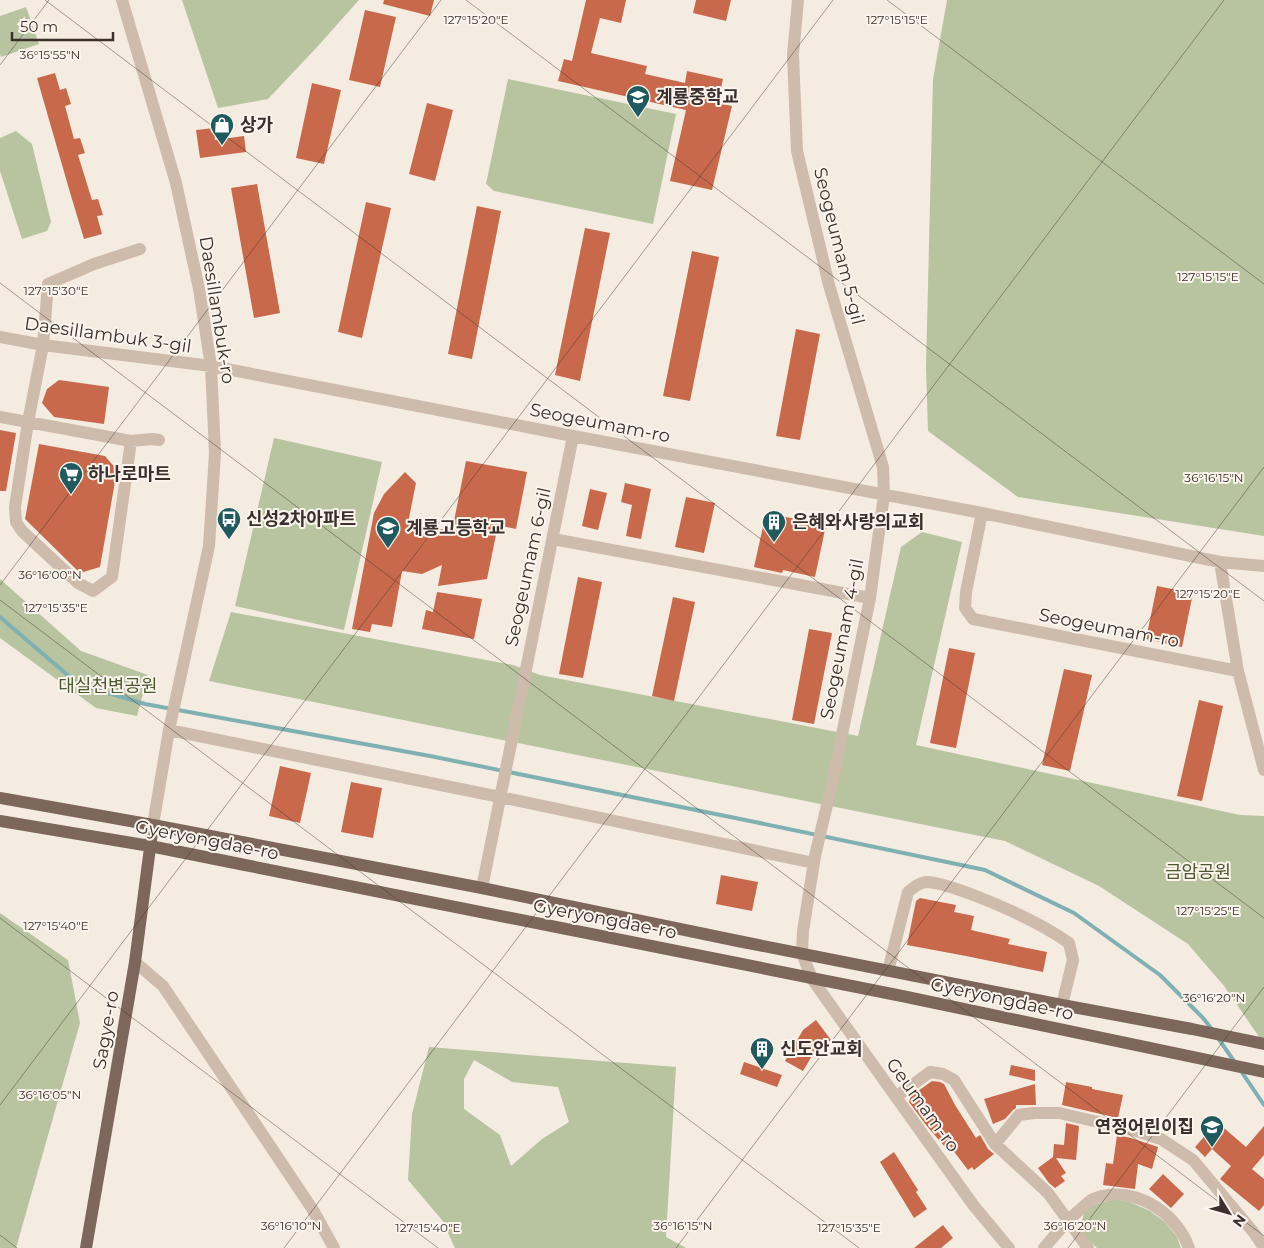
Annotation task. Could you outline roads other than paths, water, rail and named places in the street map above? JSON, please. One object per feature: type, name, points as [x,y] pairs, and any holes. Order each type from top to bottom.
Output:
[{"type":"main road","name":"Gyeryongdae-ro","points":[[0,798],[153,825],[482,888],[888,971],[1264,1044]]},
{"type":"main road","name":"Gyeryongdae-ro","points":[[0,820],[150,846],[1264,1072]]},
{"type":"main road","points":[[150,846],[153,825]]},
{"type":"main road","name":"Sagye-ro","points":[[86,1248],[136,962],[150,846]]},
{"type":"street","name":"Daesillambuk-ro","points":[[122,0],[176,184],[200,289],[211,366],[214,453],[209,546],[169,730]]},
{"type":"street","name":"Seogeumam 5-gil","points":[[798,0],[792,55],[797,151],[829,285],[882,467],[884,495]]},
{"type":"street","points":[[131,441],[112,577],[93,591],[78,583],[22,531],[16,522],[15,507],[28,422],[43,345],[48,284],[94,264],[140,249]]},
{"type":"street","name":"Daesillambuk 3-gil","points":[[0,337],[43,345],[211,366]]},
{"type":"street","name":"Seogeumam-ro","points":[[211,366],[982,513],[1220,562],[1264,566]]},
{"type":"street","points":[[0,417],[131,441],[160,440]]},
{"type":"street","name":"Seogeumam 6-gil","points":[[500,797],[573,436]]},
{"type":"street","name":"Seogeumam 4-gil","points":[[815,860],[870,598],[884,495]]},
{"type":"street","name":"Seogeumam-ro","points":[[982,513],[965,608],[973,619],[1238,671]]},
{"type":"street","points":[[552,539],[870,598]]},
{"type":"street","points":[[1220,562],[1238,671],[1264,770]]},
{"type":"street","points":[[153,825],[169,730],[815,860],[803,931],[802,953],[812,979]]},
{"type":"street","points":[[482,888],[500,797]]},
{"type":"street","points":[[888,971],[908,892],[916,885],[927,882],[957,889],[1008,909],[1055,933],[1069,943],[1073,960],[1062,1005]]},
{"type":"street","points":[[136,962],[163,986],[313,1210],[334,1248]]},
{"type":"street","name":"Geumam-ro","points":[[812,979],[974,1206],[1009,1248]]},
{"type":"street","points":[[896,1097],[930,1072],[942,1074],[954,1080],[995,1144],[1048,1193],[1088,1248]]},
{"type":"street","points":[[995,1144],[1019,1115],[1034,1113],[1059,1113],[1133,1130],[1161,1139],[1193,1160],[1255,1234],[1264,1248]]},
{"type":"street","points":[[1044,1248],[1067,1220],[1091,1200],[1110,1194],[1131,1196],[1148,1202],[1162,1211],[1176,1225],[1189,1248]]},
{"type":"waterway","points":[[0,617],[78,684],[145,704],[430,756],[985,870],[1074,913],[1160,975],[1211,1028]]},
{"type":"waterway","points":[[1218,1038],[1234,1061]]},
{"type":"waterway","points":[[1241,1071],[1264,1105]]},
{"type":"place","name":"계룡중학교","points":[[638,118]]},
{"type":"place","name":"상가","points":[[222,146]]},
{"type":"place","name":"하나로마트","points":[[71,495]]},
{"type":"place","name":"신성2차아파트","points":[[229,540]]},
{"type":"place","name":"은혜와사랑의교회","points":[[774,543]]},
{"type":"place","name":"계룡고등학교","points":[[388,549]]},
{"type":"place","name":"신도안교회","points":[[762,1070]]},
{"type":"place","name":"연정어린이집","points":[[1212,1148]]},
{"type":"park label","name":"대실천변공원","points":[[108,686]]},
{"type":"park label","name":"금암공원","points":[[1198,872]]}]
